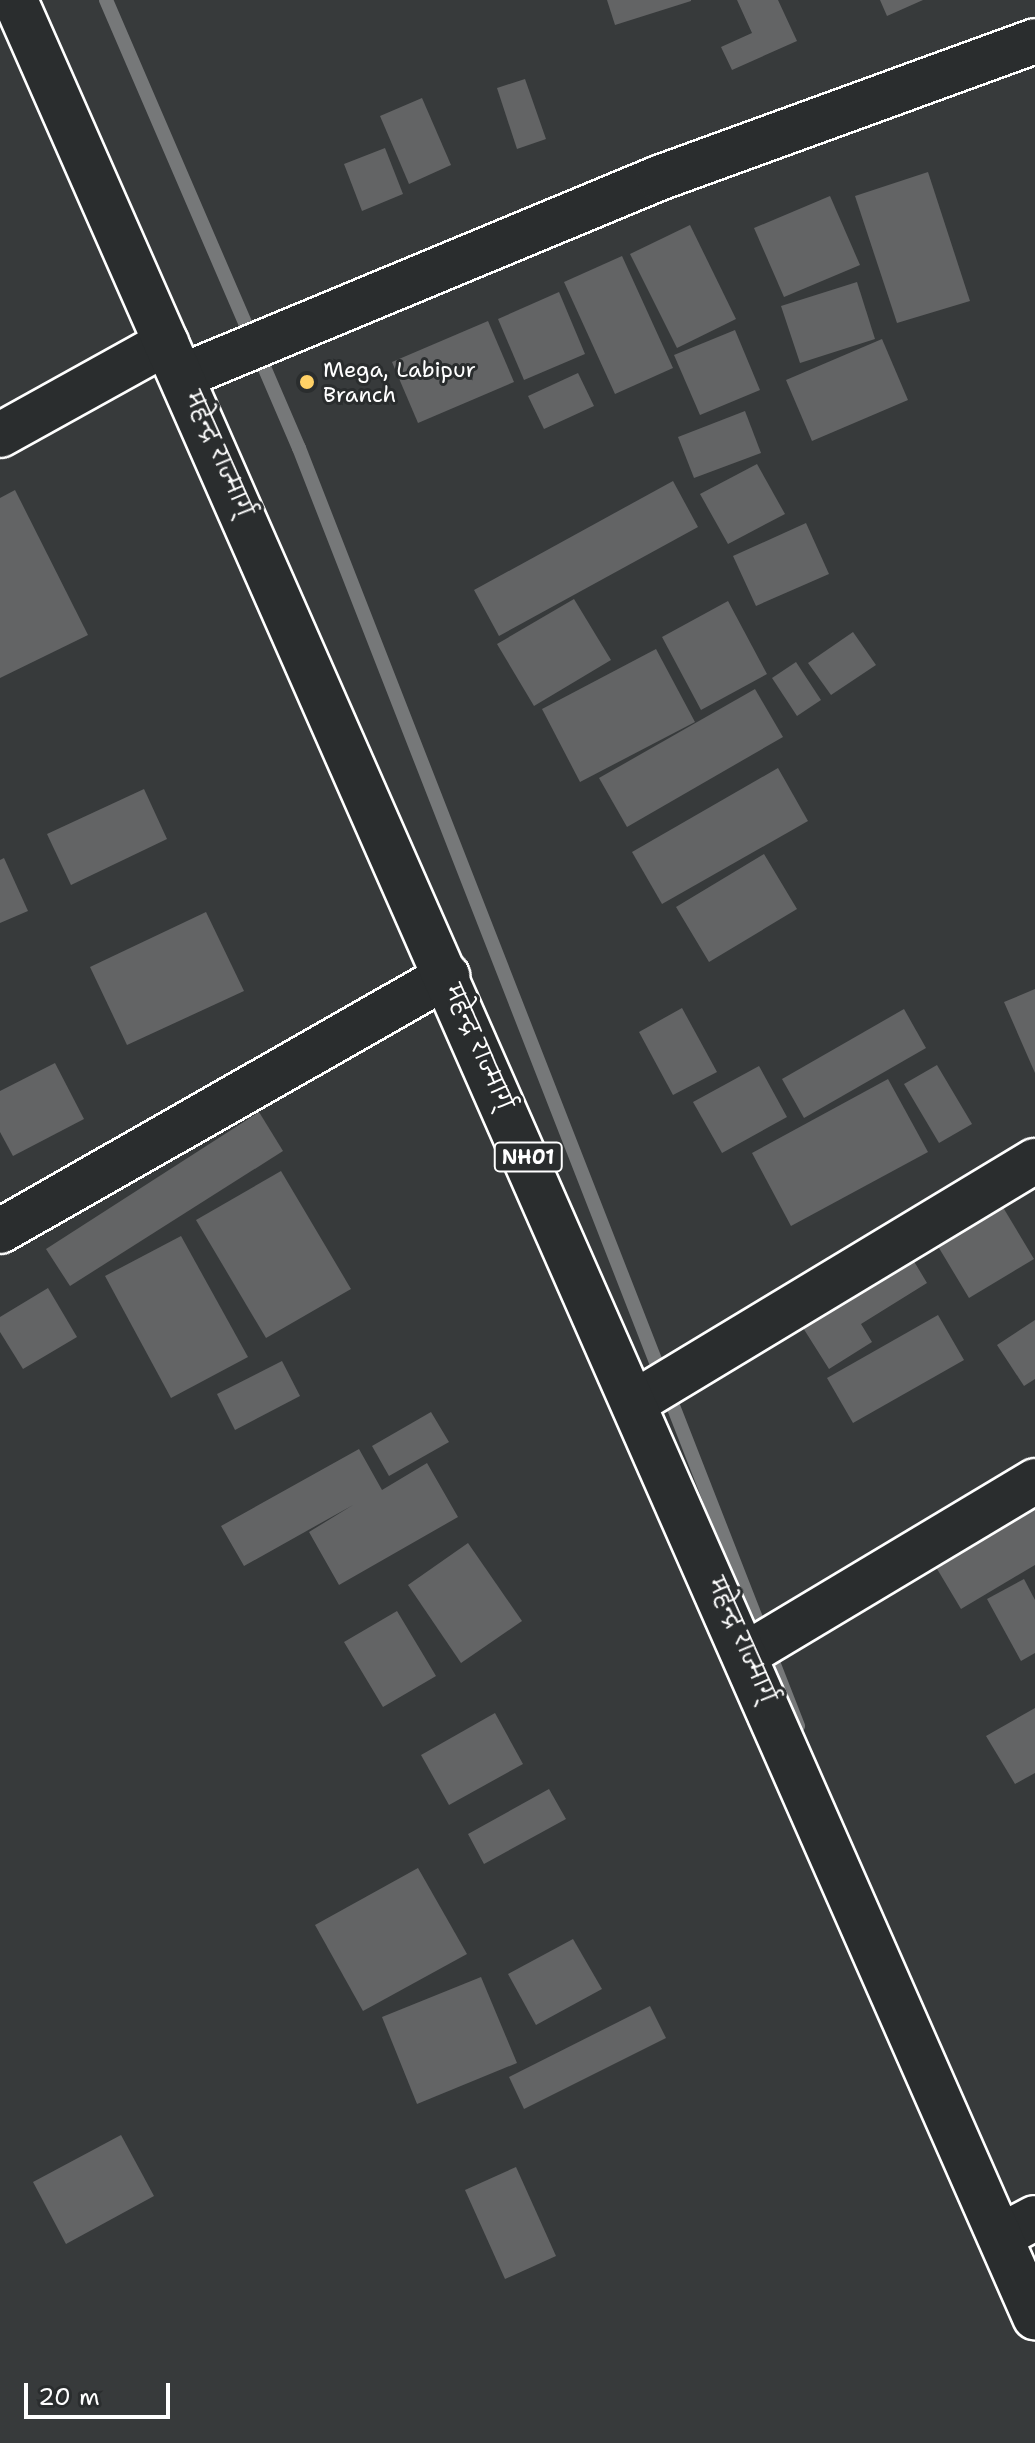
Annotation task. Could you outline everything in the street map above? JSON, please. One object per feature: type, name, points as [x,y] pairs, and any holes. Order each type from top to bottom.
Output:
[{"type":"main road","name":"महेन्द्र राज्मार्ग्","points":[[15,0],[748,1653],[1018,2227],[1035,2317]]},
{"type":"main road","points":[[0,435],[176,359],[1035,41]]},
{"type":"main road","points":[[0,1231],[447,976]]},
{"type":"main road","points":[[637,1401],[1035,1161]]},
{"type":"main road","points":[[748,1653],[1035,1481]]},
{"type":"building","points":[[607,0],[691,0],[691,1],[615,25]]},
{"type":"building","points":[[737,0],[778,0],[797,41],[732,70],[721,47],[752,33]]},
{"type":"building","points":[[880,0],[923,0],[887,16]]},
{"type":"building","points":[[525,79],[546,139],[517,149],[497,88]]},
{"type":"building","points":[[422,98],[451,165],[409,184],[380,116]]},
{"type":"building","points":[[385,148],[403,194],[362,211],[344,164]]},
{"type":"building","points":[[928,172],[970,301],[897,323],[855,196]]},
{"type":"building","points":[[830,196],[860,265],[784,297],[754,228]]},
{"type":"building","points":[[690,225],[736,319],[677,348],[630,254]]},
{"type":"building","points":[[622,256],[673,368],[615,394],[564,282]]},
{"type":"building","points":[[857,282],[875,339],[800,363],[781,306]]},
{"type":"building","points":[[559,292],[585,354],[524,380],[498,319]]},
{"type":"building","points":[[488,321],[514,382],[418,423],[392,362]]},
{"type":"building","points":[[735,330],[760,390],[700,415],[674,355]]},
{"type":"building","points":[[882,339],[908,400],[812,441],[786,380]]},
{"type":"building","points":[[578,373],[594,406],[544,429],[528,396]]},
{"type":"building","points":[[745,411],[761,453],[694,478],[678,437]]},
{"type":"building","points":[[757,464],[785,514],[728,544],[700,494]]},
{"type":"building","points":[[673,481],[698,527],[499,636],[474,590]]},
{"type":"building","points":[[15,490],[88,635],[0,678],[0,498]]},
{"type":"building","points":[[806,523],[829,574],[756,606],[733,556]]},
{"type":"building","points":[[574,599],[611,660],[534,706],[497,644]]},
{"type":"building","points":[[728,601],[767,674],[701,710],[662,637]]},
{"type":"building","points":[[853,632],[876,665],[831,695],[808,663]]},
{"type":"building","points":[[656,649],[695,722],[580,782],[542,709]]},
{"type":"building","points":[[796,662],[821,700],[797,716],[772,678]]},
{"type":"building","points":[[755,689],[783,737],[627,827],[599,778]]},
{"type":"building","points":[[778,768],[808,821],[662,904],[632,852]]},
{"type":"building","points":[[144,789],[167,839],[71,885],[47,834]]},
{"type":"building","points":[[764,854],[797,909],[709,962],[676,907]]},
{"type":"building","points":[[4,858],[28,911],[0,923],[0,860]]},
{"type":"building","points":[[206,912],[244,991],[127,1045],[90,967]]},
{"type":"building","points":[[1035,989],[1035,1073],[1004,1002]]},
{"type":"building","points":[[682,1008],[717,1072],[673,1095],[639,1032]]},
{"type":"building","points":[[904,1009],[926,1048],[804,1118],[782,1079]]},
{"type":"building","points":[[55,1063],[84,1119],[13,1156],[0,1132],[0,1091]]},
{"type":"building","points":[[937,1065],[972,1124],[939,1143],[904,1084]]},
{"type":"building","points":[[759,1066],[787,1117],[722,1153],[693,1102]]},
{"type":"building","points":[[888,1079],[928,1152],[791,1226],[752,1153]]},
{"type":"building","points":[[259,1112],[283,1151],[70,1286],[46,1249]]},
{"type":"building","points":[[281,1171],[351,1289],[266,1338],[196,1220]]},
{"type":"building","points":[[1001,1204],[1034,1259],[969,1298],[936,1243]]},
{"type":"building","points":[[181,1236],[248,1357],[171,1398],[105,1276]]},
{"type":"building","points":[[903,1243],[927,1283],[861,1324],[872,1342],[829,1369],[793,1312]]},
{"type":"building","points":[[48,1288],[77,1337],[23,1369],[0,1332],[0,1317]]},
{"type":"building","points":[[938,1315],[964,1360],[853,1423],[827,1378]]},
{"type":"building","points":[[1035,1320],[1035,1379],[1024,1386],[997,1345]]},
{"type":"building","points":[[282,1361],[300,1396],[235,1430],[217,1394]]},
{"type":"building","points":[[431,1412],[449,1442],[389,1476],[372,1446]]},
{"type":"building","points":[[359,1449],[382,1490],[427,1463],[458,1517],[339,1585],[309,1532],[353,1505],[244,1566],[221,1526]]},
{"type":"building","points":[[1025,1494],[1035,1510],[1035,1565],[961,1609],[927,1552]]},
{"type":"building","points":[[468,1543],[522,1621],[461,1663],[408,1585]]},
{"type":"building","points":[[1024,1579],[1035,1600],[1035,1653],[1021,1661],[987,1599]]},
{"type":"building","points":[[397,1611],[436,1676],[383,1707],[344,1642]]},
{"type":"building","points":[[1035,1708],[1035,1773],[1015,1784],[986,1736]]},
{"type":"building","points":[[495,1713],[523,1764],[449,1805],[421,1755]]},
{"type":"building","points":[[549,1789],[566,1819],[484,1864],[468,1834]]},
{"type":"building","points":[[418,1868],[467,1954],[363,2011],[315,1925]]},
{"type":"building","points":[[573,1939],[602,1989],[536,2025],[508,1974]]},
{"type":"building","points":[[481,1977],[517,2063],[417,2104],[382,2017]]},
{"type":"building","points":[[650,2006],[666,2038],[524,2109],[509,2077]]},
{"type":"building","points":[[121,2135],[154,2196],[66,2244],[33,2182]]},
{"type":"building","points":[[516,2167],[556,2256],[505,2279],[465,2190]]},
{"type":"waterway","points":[[106,0],[299,448],[798,1726]]},
{"type":"place","name":"Mega, Labipur Branch","points":[[307,382]]}]
